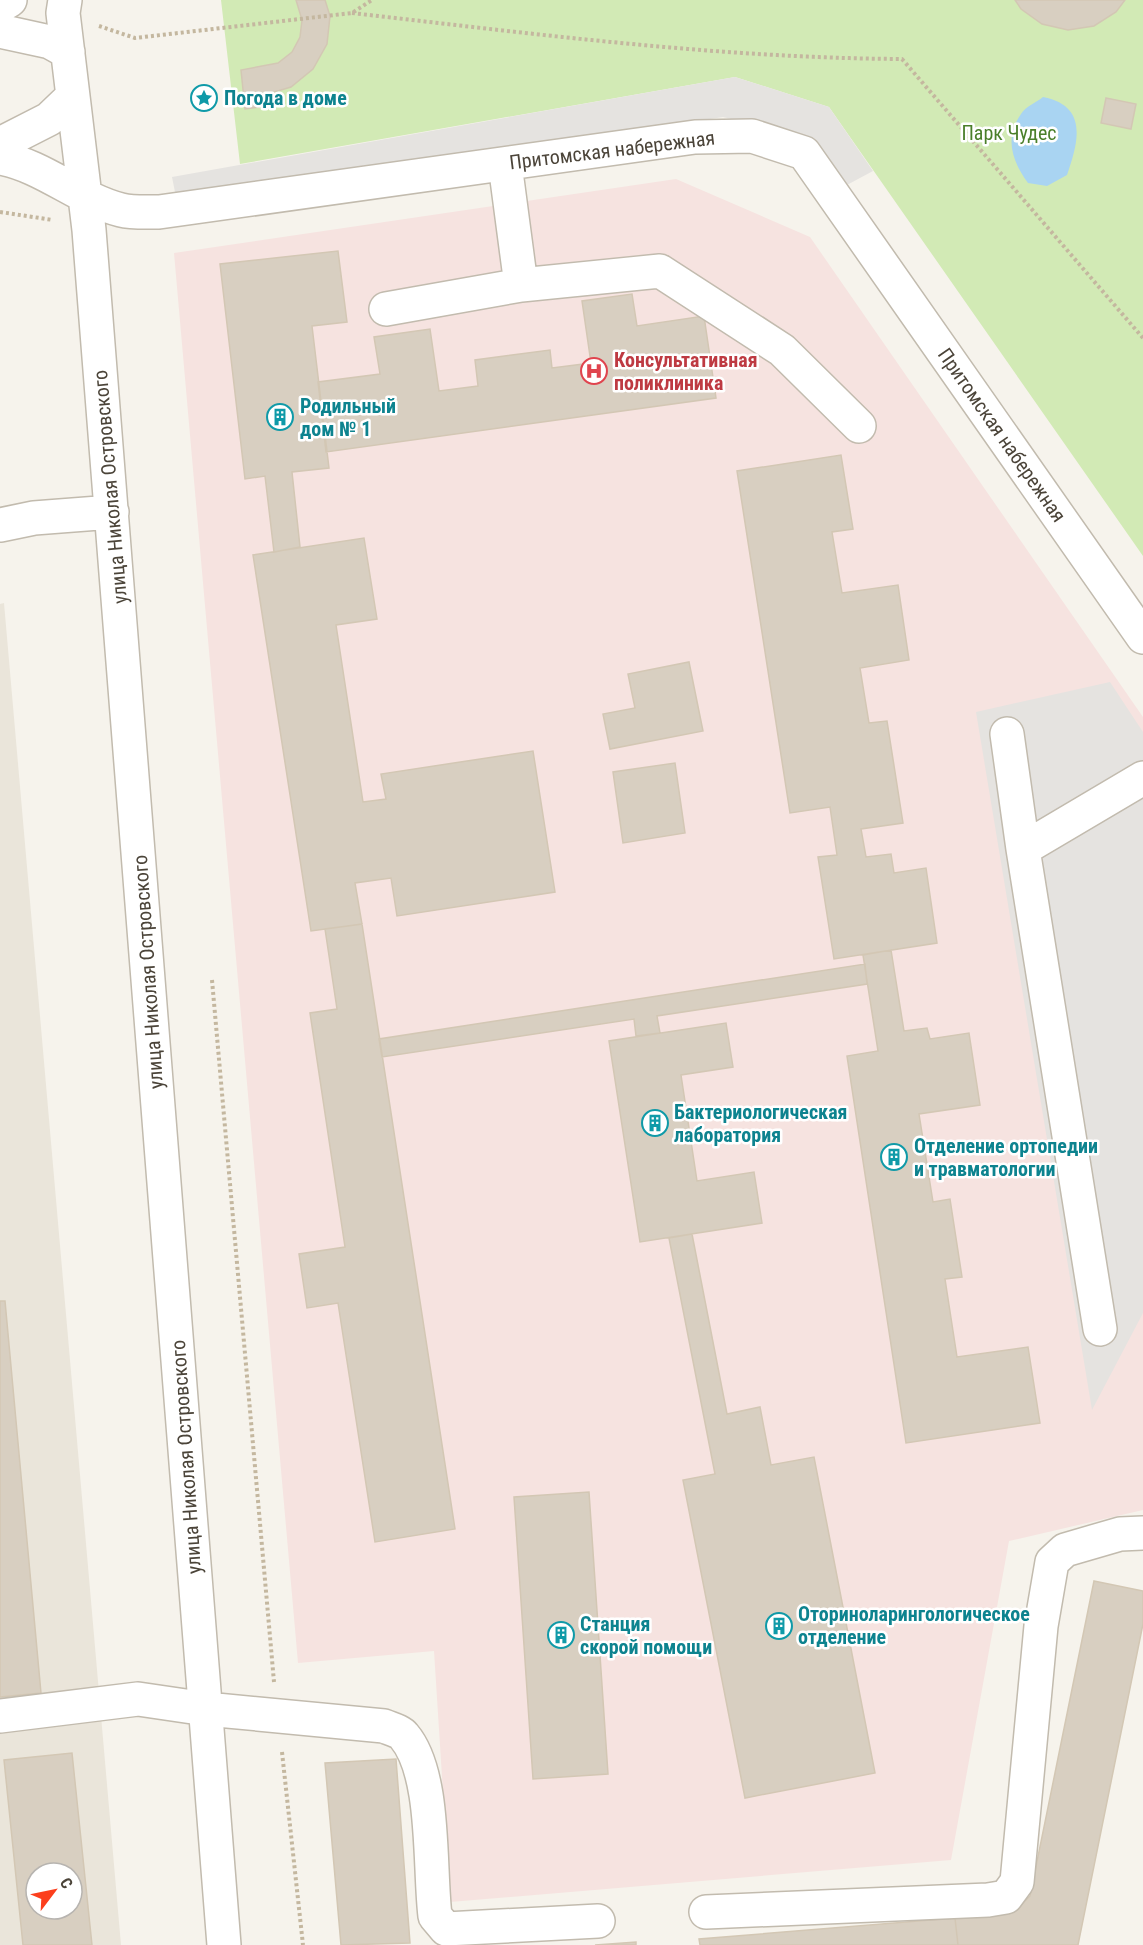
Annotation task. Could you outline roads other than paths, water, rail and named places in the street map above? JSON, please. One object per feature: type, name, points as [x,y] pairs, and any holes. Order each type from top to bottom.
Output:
[{"type":"street","points":[[0,6],[10,0]]},
{"type":"street","name":"улица Николая Островского","points":[[65,0],[63,14],[85,196],[112,512],[224,1945]]},
{"type":"street","points":[[0,31],[50,42],[68,52]]},
{"type":"street","points":[[0,144],[49,119],[73,96]]},
{"type":"street","name":"Притомская набережная","points":[[0,158],[14,161],[45,174],[85,196],[123,211],[159,213],[695,137],[752,136],[804,153],[1143,637]]},
{"type":"street","points":[[505,164],[521,285]]},
{"type":"street","points":[[386,309],[521,285],[660,271],[782,350],[859,426]]},
{"type":"street","points":[[0,525],[34,518],[112,512]]},
{"type":"street","points":[[1007,734],[1023,849],[1100,1329]]},
{"type":"street","points":[[1023,849],[1143,778]]},
{"type":"street","points":[[706,1912],[988,1900],[1006,1897],[1017,1882],[1041,1626],[1052,1562],[1065,1550],[1120,1534],[1143,1533]]},
{"type":"street","points":[[0,1716],[138,1699],[206,1709],[384,1726],[402,1734],[416,1753],[427,1794],[435,1916],[446,1929],[598,1921]]},
{"type":"water","points":[[1043,97],[1068,108],[1074,117],[1076,127],[1074,151],[1067,175],[1047,186],[1028,183],[1014,158],[1012,149],[1013,132],[1021,114]]},
{"type":"place","name":"Погода в доме","points":[[204,98]]},
{"type":"place","name":"Консультативная поликлиника","points":[[594,371]]},
{"type":"place","name":"Родильный дом № 1","points":[[280,417]]},
{"type":"place","name":"Бактериологическая лаборатория","points":[[655,1123]]},
{"type":"place","name":"Отделение ортопедии и травматологии","points":[[894,1157]]},
{"type":"place","name":"Оториноларингологическое отделение","points":[[779,1626]]},
{"type":"place","name":"Станция скорой помощи","points":[[561,1635]]},
{"type":"park label","name":"Парк Чудес","points":[[1009,133]]}]
